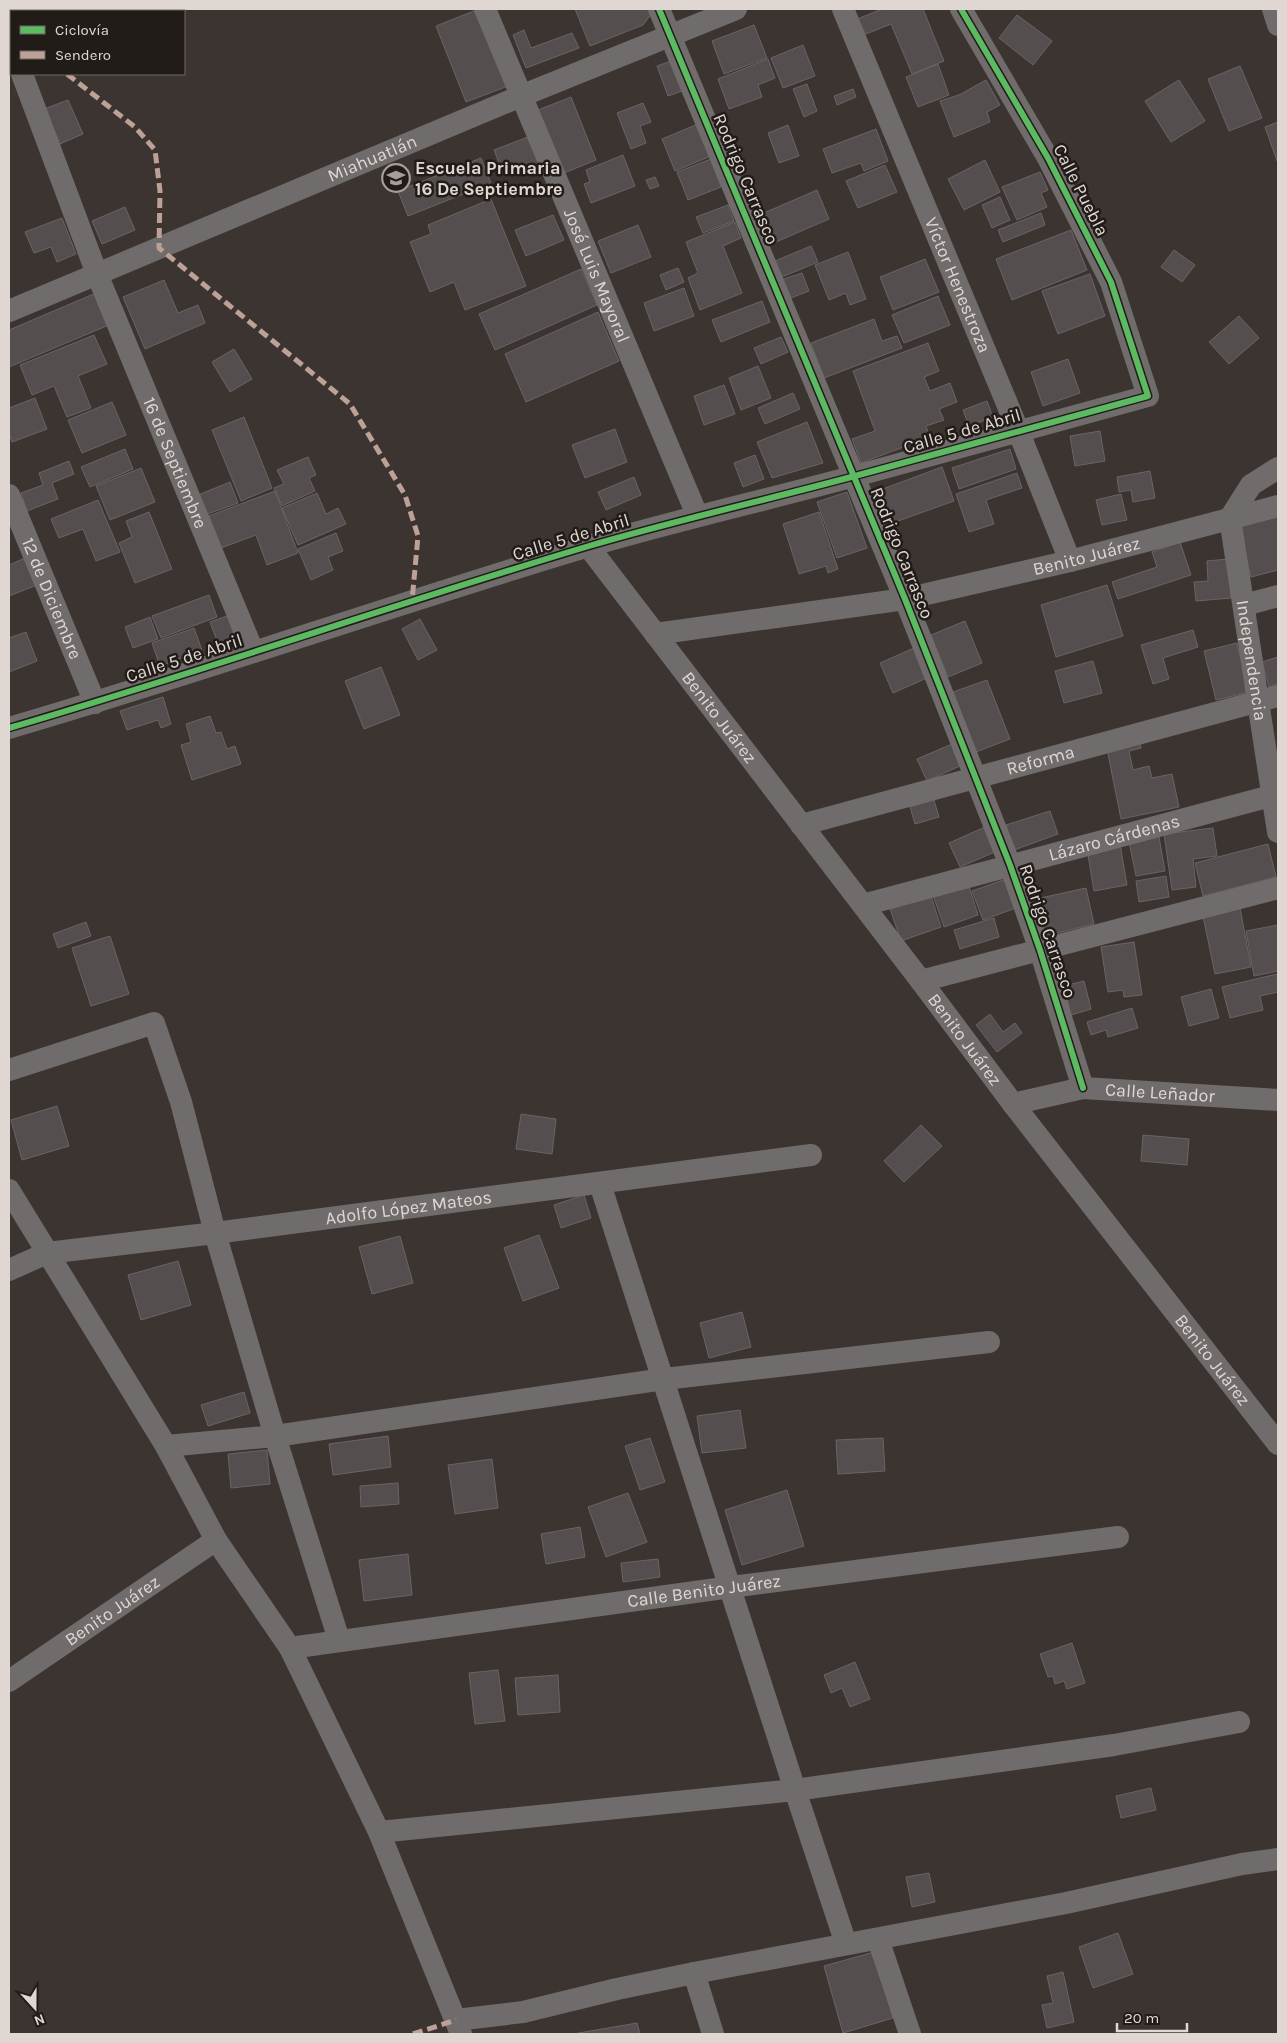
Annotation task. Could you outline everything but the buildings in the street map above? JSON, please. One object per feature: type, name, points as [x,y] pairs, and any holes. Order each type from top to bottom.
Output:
[{"type":"street","name":"José Luis Mayoral","points":[[485,9],[696,515]]},
{"type":"street","name":"Rodrigo Carrasco","points":[[659,9],[905,600],[1010,865],[1040,950],[1083,1088]]},
{"type":"street","name":"Miahuatlán","points":[[9,311],[520,96],[736,9]]},
{"type":"street","name":"Víctor Henestroza","points":[[843,9],[1018,430],[1070,561]]},
{"type":"street","name":"Calle Puebla","points":[[961,9],[1048,158],[1111,282],[1148,396]]},
{"type":"street","points":[[1274,9],[1278,24]]},
{"type":"street","name":"16 de Septiembre","points":[[22,75],[97,274],[254,651]]},
{"type":"street","name":"Calle 5 de Abril","points":[[9,728],[95,703],[588,546],[696,515],[854,477],[1018,430],[1148,396]]},
{"type":"street","points":[[1230,518],[1251,484],[1278,468]]},
{"type":"street","name":"12 de Diciembre","points":[[9,495],[95,703]]},
{"type":"street","name":"Benito Juárez","points":[[654,634],[905,600],[1070,561],[1278,506]]},
{"type":"street","name":"Independencia","points":[[1230,518],[1244,605],[1269,698],[1278,832]]},
{"type":"street","name":"Benito Juárez","points":[[588,546],[921,981],[1012,1104],[1278,1444]]},
{"type":"street","points":[[1244,605],[1278,596]]},
{"type":"street","name":"Reforma","points":[[801,825],[1269,698]]},
{"type":"street","name":"Lázaro Cárdenas","points":[[863,905],[1275,794]]},
{"type":"street","points":[[921,981],[1278,888]]},
{"type":"street","points":[[9,1070],[154,1023],[182,1102],[216,1233],[275,1436],[339,1640]]},
{"type":"street","name":"Calle Leñador","points":[[1012,1104],[1083,1088],[1278,1100]]},
{"type":"street","name":"Adolfo López Mateos","points":[[9,1270],[47,1252],[216,1233],[812,1156]]},
{"type":"street","points":[[600,1184],[846,1944]]},
{"type":"street","points":[[9,1190],[166,1446],[216,1540],[290,1648],[379,1832],[459,2027],[617,1989],[694,1973],[1066,1903],[1242,1864],[1278,1859]]},
{"type":"street","points":[[166,1446],[275,1436],[664,1379],[989,1342]]},
{"type":"street","name":"Calle Benito Juárez","points":[[290,1648],[731,1587],[1118,1537]]},
{"type":"street","name":"Benito Juárez","points":[[9,1681],[216,1540]]},
{"type":"street","points":[[379,1832],[795,1790],[1114,1745],[1239,1722]]},
{"type":"street","points":[[878,1939],[910,2034]]},
{"type":"street","points":[[694,1973],[714,2034]]},
{"type":"marked path","points":[[68,75],[135,127],[155,150],[160,191],[159,248],[350,404],[405,495],[418,536],[412,601]]},
{"type":"marked path","points":[[413,2034],[456,2020]]},
{"type":"cycle path","points":[[659,9],[905,599],[1010,865],[1040,950],[1083,1088]]},
{"type":"cycle path","points":[[9,728],[155,684],[589,546],[1148,396],[1111,282],[1048,158],[961,9]]},
{"type":"place","name":"Escuela Primaria 16 De Septiembre","points":[[396,178]]}]
